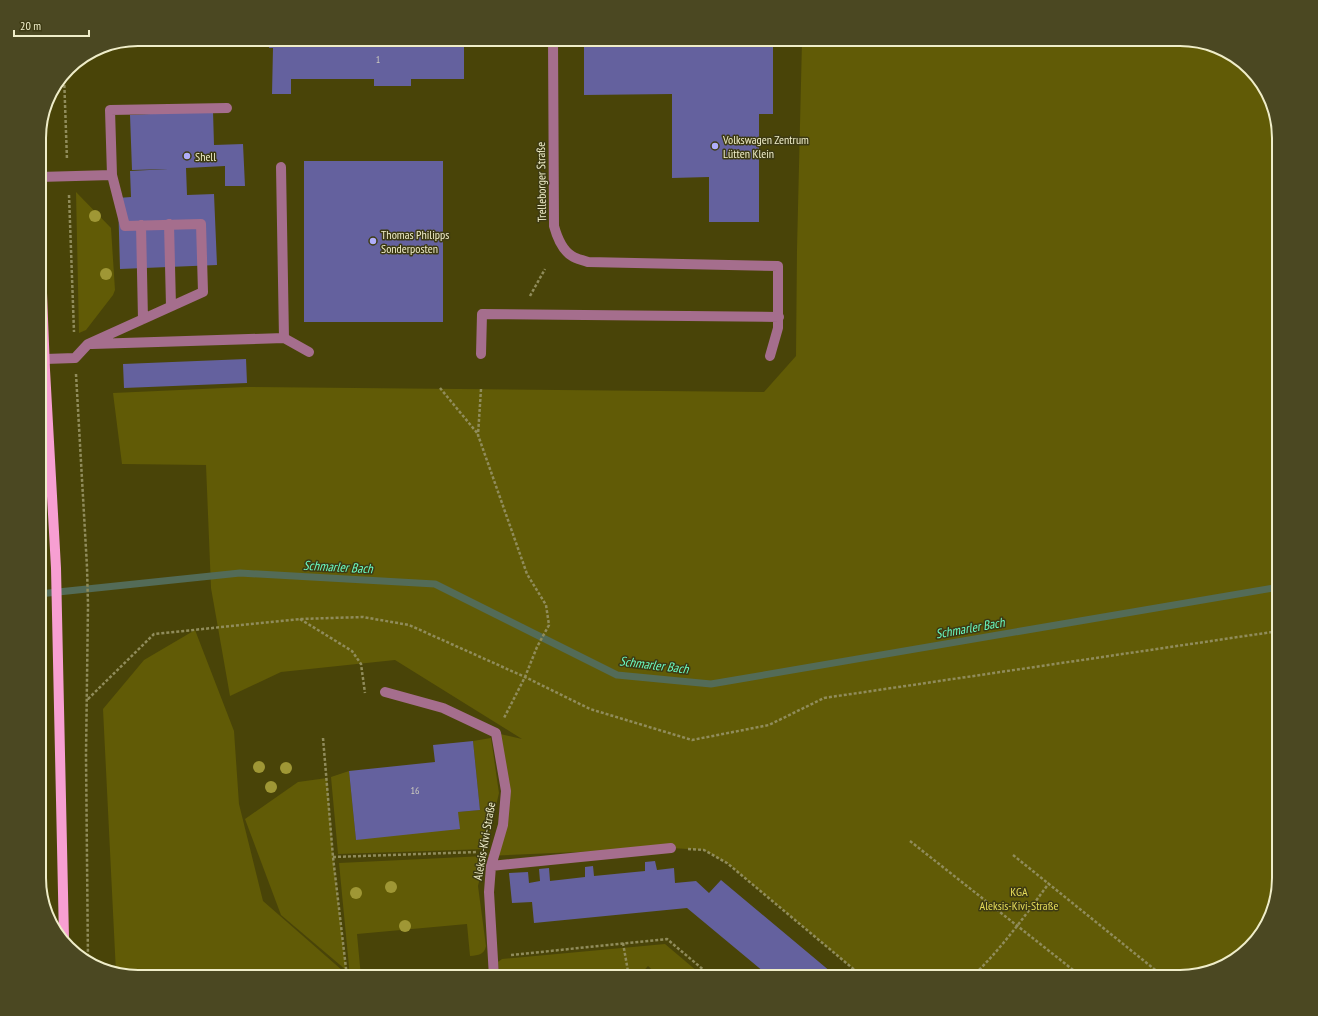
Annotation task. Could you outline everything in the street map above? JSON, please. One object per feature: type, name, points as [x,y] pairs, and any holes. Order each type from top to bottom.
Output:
[{"type":"main road","points":[[46,427],[56,568],[64,932]]},
{"type":"street","name":"Trelleborger Straße","points":[[553,46],[554,226],[557,237],[563,247],[572,256],[588,262],[778,266],[778,316]]},
{"type":"street","points":[[46,359],[75,358],[88,344],[203,292],[201,224],[125,226],[112,175],[110,110],[227,108]]},
{"type":"street","points":[[281,167],[284,338]]},
{"type":"street","points":[[46,177],[112,175]]},
{"type":"street","points":[[169,224],[171,306]]},
{"type":"street","points":[[141,225],[143,319]]},
{"type":"street","points":[[481,354],[482,314],[778,316],[778,328],[770,356]]},
{"type":"street","points":[[88,344],[284,338],[309,352]]},
{"type":"street","points":[[385,692],[443,708],[496,733]]},
{"type":"street","name":"Aleksis-Kivi-Straße","points":[[493,970],[489,892],[491,866],[503,825],[506,791],[496,733]]},
{"type":"street","points":[[491,866],[671,848]]},
{"type":"path","points":[[65,83],[72,176],[75,358],[88,605],[88,699],[86,755],[88,955]]},
{"type":"path","points":[[520,314],[546,269]]},
{"type":"path","points":[[440,388],[478,434],[527,574],[546,605],[549,625],[537,647],[525,677],[496,733]]},
{"type":"path","points":[[478,434],[481,389]]},
{"type":"path","points":[[88,699],[154,634],[300,619],[363,617],[409,625],[525,677],[590,709],[692,740],[769,725],[824,698],[1272,632]]},
{"type":"path","points":[[300,619],[352,651],[361,664],[364,693]]},
{"type":"path","points":[[323,738],[333,857],[346,970]]},
{"type":"path","points":[[910,840],[1073,970]]},
{"type":"path","points":[[671,848],[704,850],[727,863],[855,970]]},
{"type":"path","points":[[333,857],[496,852]]},
{"type":"path","points":[[1013,855],[1155,970]]},
{"type":"path","points":[[980,970],[1018,925],[1049,884]]},
{"type":"path","points":[[492,956],[667,939],[703,970]]},
{"type":"path","points":[[623,944],[628,970]]},
{"type":"green space","name":"KGA Aleksis-Kivi-Straße","points":[[802,46],[1180,46],[1209,51],[1226,58],[1236,65],[1249,77],[1262,98],[1267,109],[1272,132],[1272,884],[1267,907],[1260,924],[1253,934],[1236,951],[1226,958],[1204,967],[1192,969],[855,970],[727,863],[704,850],[671,848],[485,856],[495,852],[506,791],[496,733],[522,739],[395,660],[281,672],[230,696],[211,588],[206,465],[122,464],[113,393],[246,387],[764,392],[796,356]]},
{"type":"green space","points":[[76,192],[111,228],[115,290],[113,295],[86,330],[79,333]]},
{"type":"green space","points":[[195,630],[234,731],[239,804],[263,901],[342,970],[138,970],[116,967],[103,709],[144,660]]},
{"type":"green space","points":[[491,738],[499,793],[486,849],[338,854],[331,777],[349,771],[356,840],[458,812],[480,810],[473,741]]},
{"type":"green space","points":[[327,778],[333,857],[346,970],[281,915],[245,819],[298,782]]},
{"type":"green space","points":[[485,856],[478,886],[486,946],[485,949],[478,955],[470,956],[467,924],[357,934],[360,970],[349,970],[339,863]]},
{"type":"green space","points":[[665,944],[696,970],[652,970],[648,966],[644,970],[499,970],[498,962],[502,959]]},
{"type":"building","points":[[269,46],[464,46],[464,79],[411,79],[411,86],[374,86],[374,79],[291,79],[291,94],[272,94],[273,48],[269,48]]},
{"type":"building","name":"Volkswagen Zentrum Lütten Klein","points":[[584,46],[773,46],[773,114],[759,114],[759,222],[709,222],[709,177],[672,178],[672,94],[584,95]]},
{"type":"building","points":[[213,111],[214,145],[243,144],[245,186],[225,186],[225,166],[186,168],[187,195],[214,194],[217,265],[120,269],[118,198],[131,197],[130,171],[168,169],[132,170],[130,115]]},
{"type":"building","name":"Thomas Philipps Sonderposten","points":[[304,161],[443,161],[443,322],[304,322]]},
{"type":"building","points":[[246,359],[247,383],[124,388],[123,364]]},
{"type":"building","points":[[473,741],[480,810],[458,812],[460,829],[356,840],[349,771],[435,762],[433,745]]},
{"type":"building","points":[[655,861],[657,870],[674,868],[675,883],[696,881],[709,893],[721,880],[829,970],[762,970],[687,908],[534,923],[532,902],[512,903],[509,873],[528,872],[529,883],[540,881],[539,869],[549,868],[550,881],[585,877],[585,867],[593,866],[594,876],[645,871],[645,862]]},
{"type":"waterway","name":"Schmarler Bach","points":[[46,593],[240,573],[435,584],[617,675],[711,684],[1272,588]]},
{"type":"place","name":"Volkswagen Zentrum Lütten Klein","points":[[715,146]]},
{"type":"place","name":"Shell","points":[[187,156]]},
{"type":"place","name":"Thomas Philipps Sonderposten","points":[[373,241]]}]
